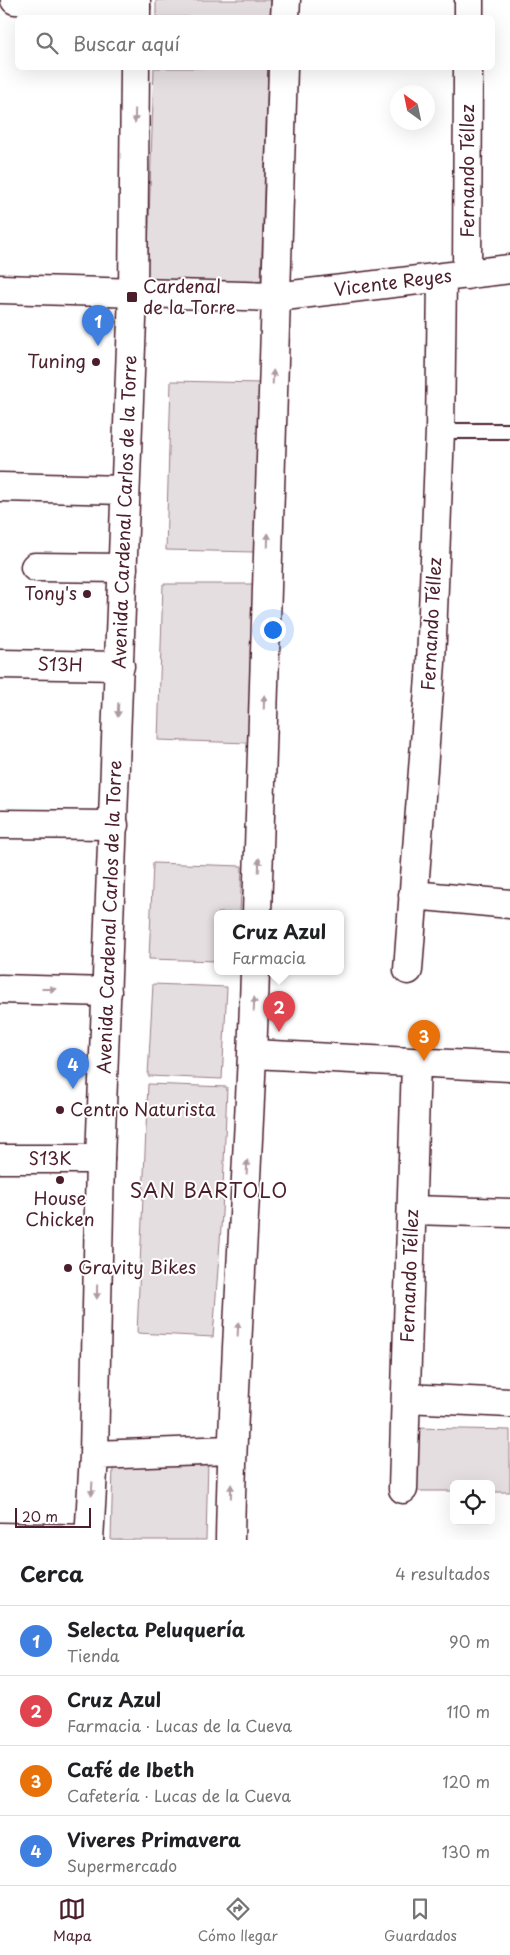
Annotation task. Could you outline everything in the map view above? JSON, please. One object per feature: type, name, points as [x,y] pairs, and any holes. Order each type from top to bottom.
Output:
[{"type":"street","points":[[15,0],[136,8]]},
{"type":"street","points":[[285,15],[286,0]]},
{"type":"street","points":[[469,0],[469,15]]},
{"type":"street","name":"Avenida Cardenal Carlos de la Torre","points":[[89,1540],[94,1455],[100,1159],[120,666],[132,294],[135,70]]},
{"type":"street","points":[[257,910],[283,70]]},
{"type":"street","name":"Fernando Téllez","points":[[408,970],[431,663],[440,431],[454,276],[468,70]]},
{"type":"street","name":"Vicente Reyes","points":[[276,297],[510,269]]},
{"type":"street","points":[[0,289],[276,297]]},
{"type":"street","points":[[0,487],[125,490]]},
{"type":"street","points":[[35,567],[123,568]]},
{"type":"street","name":"S13H","points":[[0,664],[120,666]]},
{"type":"street","points":[[0,824],[114,825]]},
{"type":"street","points":[[413,895],[510,904]]},
{"type":"street","points":[[230,1540],[231,1450],[253,1054],[255,975]]},
{"type":"street","points":[[0,989],[107,992]]},
{"type":"street","points":[[253,1054],[510,1067]]},
{"type":"street","name":"Fernando Téllez","points":[[402,1489],[416,1062]]},
{"type":"street","name":"S13K","points":[[0,1159],[100,1159]]},
{"type":"street","points":[[412,1210],[510,1213]]},
{"type":"street","points":[[406,1398],[510,1403]]},
{"type":"street","points":[[94,1455],[231,1450]]},
{"type":"street","points":[[0,1537],[89,1540]]},
{"type":"lane","points":[[440,431],[510,431]]},
{"type":"shaded area","points":[[156,0],[271,0],[270,15],[156,15]]},
{"type":"shaded area","points":[[154,70],[268,70],[261,282],[147,282]]},
{"type":"shaded area","points":[[171,381],[261,383],[255,552],[166,550]]},
{"type":"shaded area","points":[[163,584],[254,584],[249,743],[158,740]]},
{"type":"shaded area","points":[[153,863],[242,866],[240,910],[214,910],[214,961],[149,959]]},
{"type":"shaded area","points":[[153,984],[227,987],[222,1079],[148,1076]]},
{"type":"shaded area","points":[[148,1084],[227,1087],[222,1214],[213,1337],[137,1333]]},
{"type":"shaded area","points":[[414,1428],[510,1430],[510,1492],[495,1492],[495,1480],[450,1480],[450,1491],[410,1491]]},
{"type":"shaded area","points":[[208,1459],[206,1540],[111,1540],[113,1466]]},
{"type":"place","name":"Cardenal de la Torre","points":[[132,297]]},
{"type":"place","name":"Selecta Peluquería","points":[[98,346]]},
{"type":"place","name":"Tuning","points":[[96,362]]},
{"type":"place","name":"Tony's","points":[[87,594]]},
{"type":"place","name":"Cruz Azul","points":[[279,1032]]},
{"type":"place","name":"Café de Ibeth","points":[[424,1061]]},
{"type":"place","name":"Viveres Primavera","points":[[73,1089]]},
{"type":"place","name":"Centro Naturista","points":[[60,1110]]},
{"type":"place","name":"House Chicken","points":[[60,1180]]},
{"type":"place","name":"Gravity Bikes","points":[[68,1268]]},
{"type":"district","name":"SAN BARTOLO","points":[[209,1191]]}]
